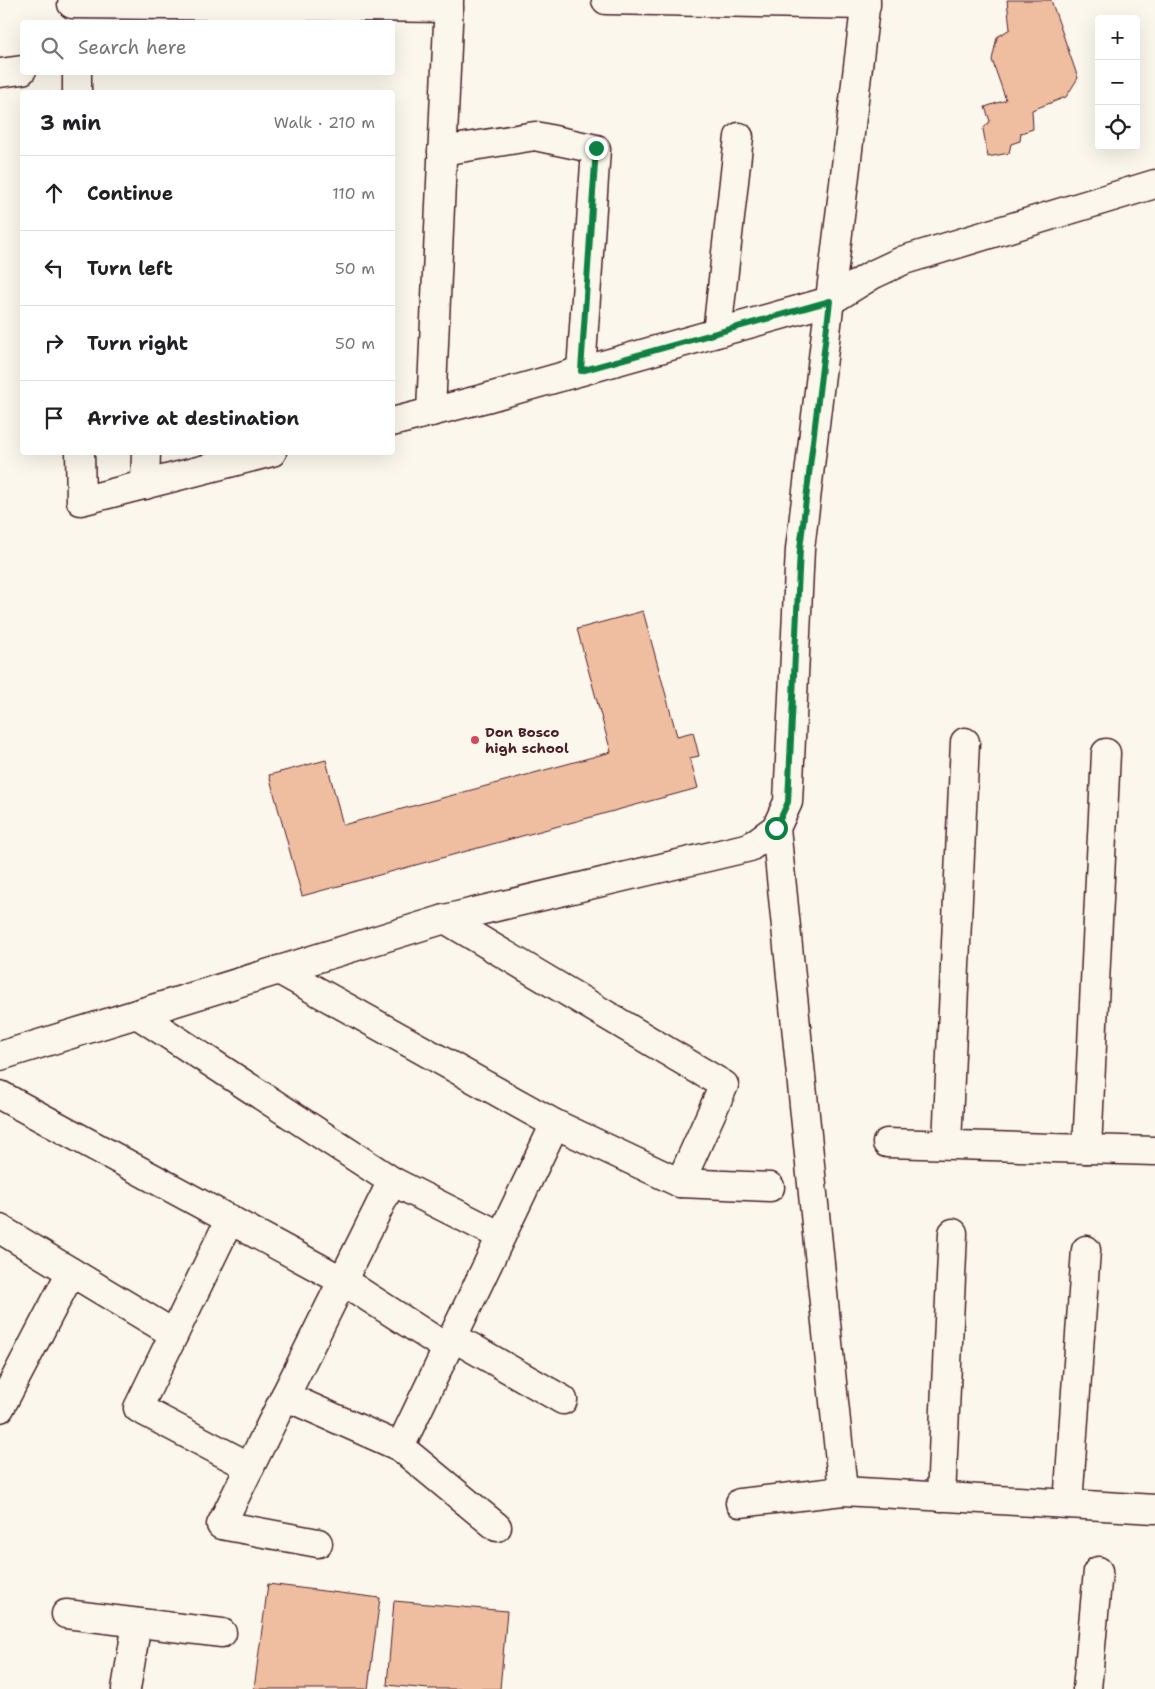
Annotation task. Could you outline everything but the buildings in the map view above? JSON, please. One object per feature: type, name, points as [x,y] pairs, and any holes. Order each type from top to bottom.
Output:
[{"type":"street","points":[[0,1056],[445,919],[750,847],[776,828],[788,802],[800,549],[866,3],[606,0]]},
{"type":"street","points":[[72,9],[449,4],[431,412]]},
{"type":"street","points":[[0,73],[20,70]]},
{"type":"street","points":[[77,75],[78,90]]},
{"type":"street","points":[[442,151],[535,136],[596,148],[581,371]]},
{"type":"street","points":[[717,333],[739,137]]},
{"type":"street","points":[[395,421],[830,301],[872,275],[904,260],[1155,184]]},
{"type":"street","points":[[80,455],[80,501],[260,455]]},
{"type":"street","points":[[145,485],[146,455]]},
{"type":"street","points":[[947,1144],[965,742]]},
{"type":"street","points":[[1087,1149],[1106,753]]},
{"type":"street","points":[[776,828],[843,1491]]},
{"type":"street","points":[[445,919],[724,1085],[680,1183]]},
{"type":"street","points":[[279,970],[555,1124],[680,1183],[770,1187]]},
{"type":"street","points":[[137,1014],[392,1181],[501,1236]]},
{"type":"street","points":[[0,1095],[343,1280],[450,1342],[563,1400]]},
{"type":"street","points":[[400,1447],[555,1124]]},
{"type":"street","points":[[887,1143],[1155,1151]]},
{"type":"street","points":[[318,1543],[221,1525],[392,1181]]},
{"type":"street","points":[[230,1220],[138,1408],[250,1467]]},
{"type":"street","points":[[0,1229],[174,1334]]},
{"type":"street","points":[[941,1497],[953,1233]]},
{"type":"street","points":[[1068,1504],[1086,1250]]},
{"type":"street","points":[[3,1395],[71,1272]]},
{"type":"street","points":[[286,1396],[400,1447],[497,1527]]},
{"type":"street","points":[[740,1503],[843,1491],[1155,1509]]},
{"type":"street","points":[[1086,1689],[1098,1571]]},
{"type":"street","points":[[66,1614],[222,1633]]},
{"type":"street","points":[[126,1689],[137,1623]]},
{"type":"place","name":"Don Bosco high school","points":[[475,740]]},
{"type":"route","points":[[596,148],[581,371],[830,301],[800,549],[788,802],[776,828]]}]
